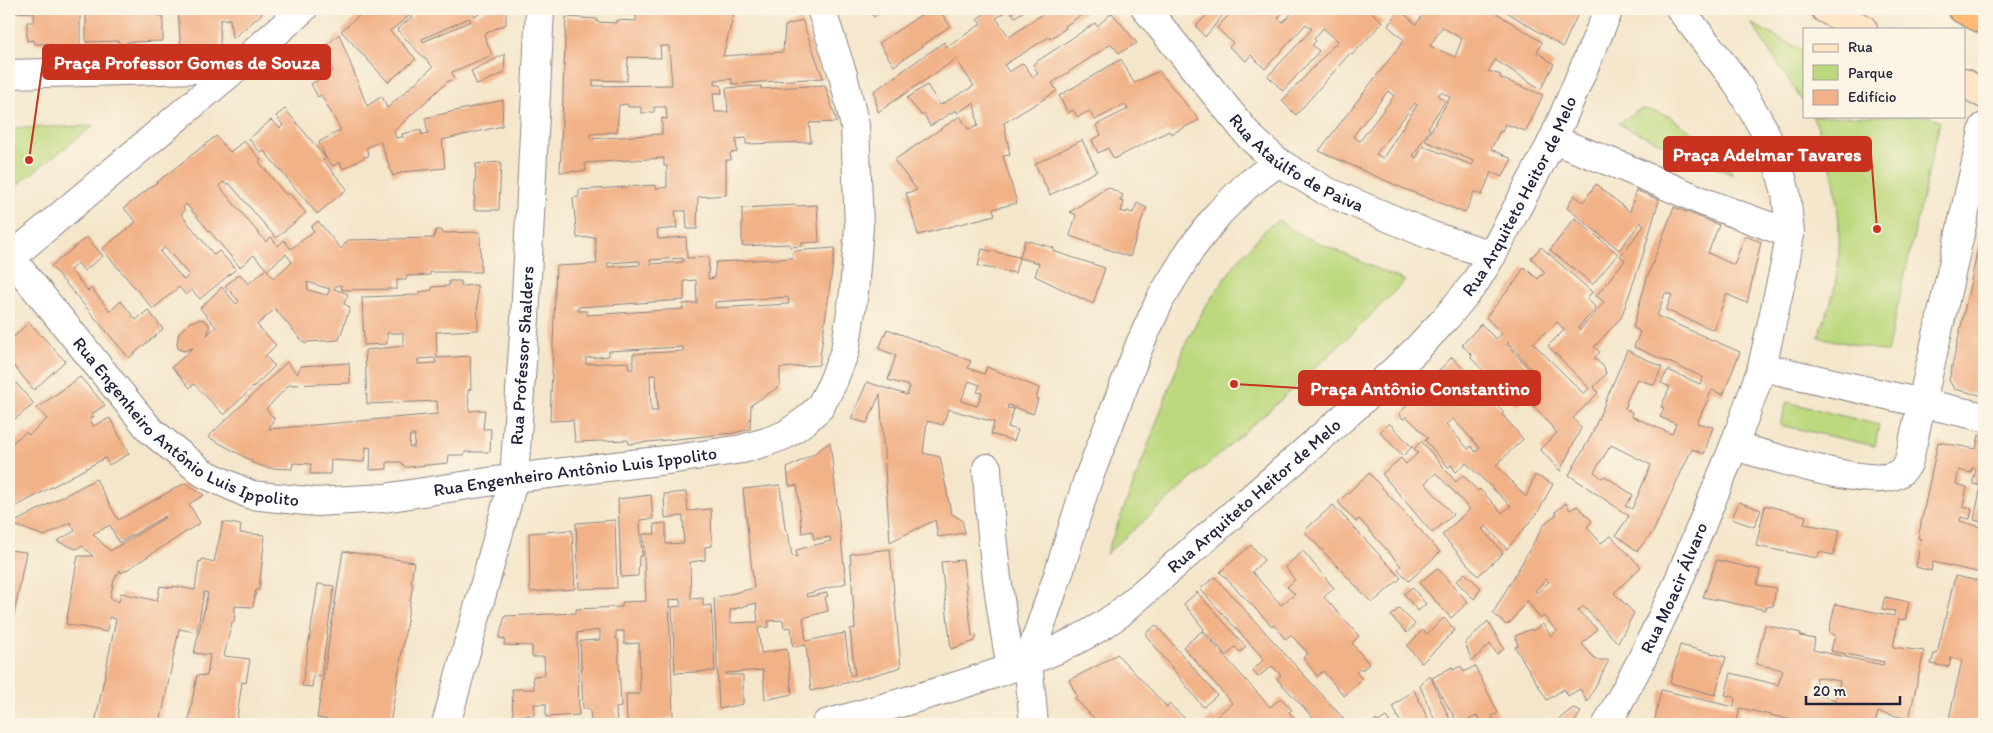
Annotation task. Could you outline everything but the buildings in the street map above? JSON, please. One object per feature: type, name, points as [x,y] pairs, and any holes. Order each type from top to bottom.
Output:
[{"type":"highway","points":[[1962,9],[1984,20]]},
{"type":"main road","points":[[1825,9],[1861,28]]},
{"type":"main road","points":[[1966,84],[1984,94]]},
{"type":"street","points":[[10,258],[236,68],[303,9]]},
{"type":"street","name":"Rua Professor Shalders","points":[[446,724],[514,478],[525,319],[540,9]]},
{"type":"street","name":"Rua Engenheiro Antônio Luis Ippolito","points":[[10,258],[150,430],[203,473],[251,495],[316,502],[384,498],[514,478],[742,449],[766,442],[785,434],[805,421],[820,406],[832,384],[845,351],[854,292],[859,226],[855,126],[843,75],[821,9]]},
{"type":"street","name":"Rua Ataúlfo de Paiva","points":[[1146,9],[1250,137],[1278,162],[1326,191],[1430,235],[1492,255]]},
{"type":"street","name":"Rua Arquiteto Heitor de Melo","points":[[826,724],[961,685],[1020,665],[1069,646],[1100,628],[1119,614],[1263,490],[1352,410],[1415,351],[1474,284],[1492,255],[1553,140],[1609,9]]},
{"type":"street","name":"Rua Moacir Álvaro","points":[[1607,724],[1640,663],[1674,592],[1734,446],[1762,367],[1790,234],[1786,193],[1778,164],[1764,128],[1734,80],[1680,9]]},
{"type":"street","points":[[9,74],[236,68]]},
{"type":"street","points":[[1734,446],[1846,476],[1869,479],[1895,476],[1908,464],[1984,127]]},
{"type":"street","points":[[1553,140],[1621,166],[1704,202],[1790,234]]},
{"type":"street","points":[[1020,665],[1058,575],[1087,482],[1140,344],[1161,298],[1191,249],[1219,213],[1244,187],[1278,162]]},
{"type":"street","points":[[1762,367],[1984,417]]},
{"type":"street","points":[[987,468],[996,580],[1020,665],[1034,724]]},
{"type":"green space","points":[[1752,24],[1803,50],[1803,102]]},
{"type":"green space","points":[[1645,109],[1669,116],[1696,135],[1727,162],[1733,175],[1618,124],[1636,111]]},
{"type":"green space","points":[[1813,118],[1933,118],[1940,122],[1887,352],[1818,337],[1835,286],[1839,244],[1837,199],[1828,155]]},
{"type":"green space","points":[[93,126],[9,191],[9,128]]},
{"type":"green space","points":[[1278,220],[1301,235],[1405,281],[1359,327],[1274,406],[1106,554],[1187,340],[1205,307],[1235,264],[1266,229]]},
{"type":"green space","points":[[1787,402],[1879,425],[1875,446],[1780,425]]},
{"type":"place","name":"Praça Professor Gomes de Souza","points":[[29,160]]},
{"type":"place","name":"Praça Adelmar Tavares","points":[[1877,229]]},
{"type":"place","name":"Praça Antônio Constantino","points":[[1234,384]]}]
